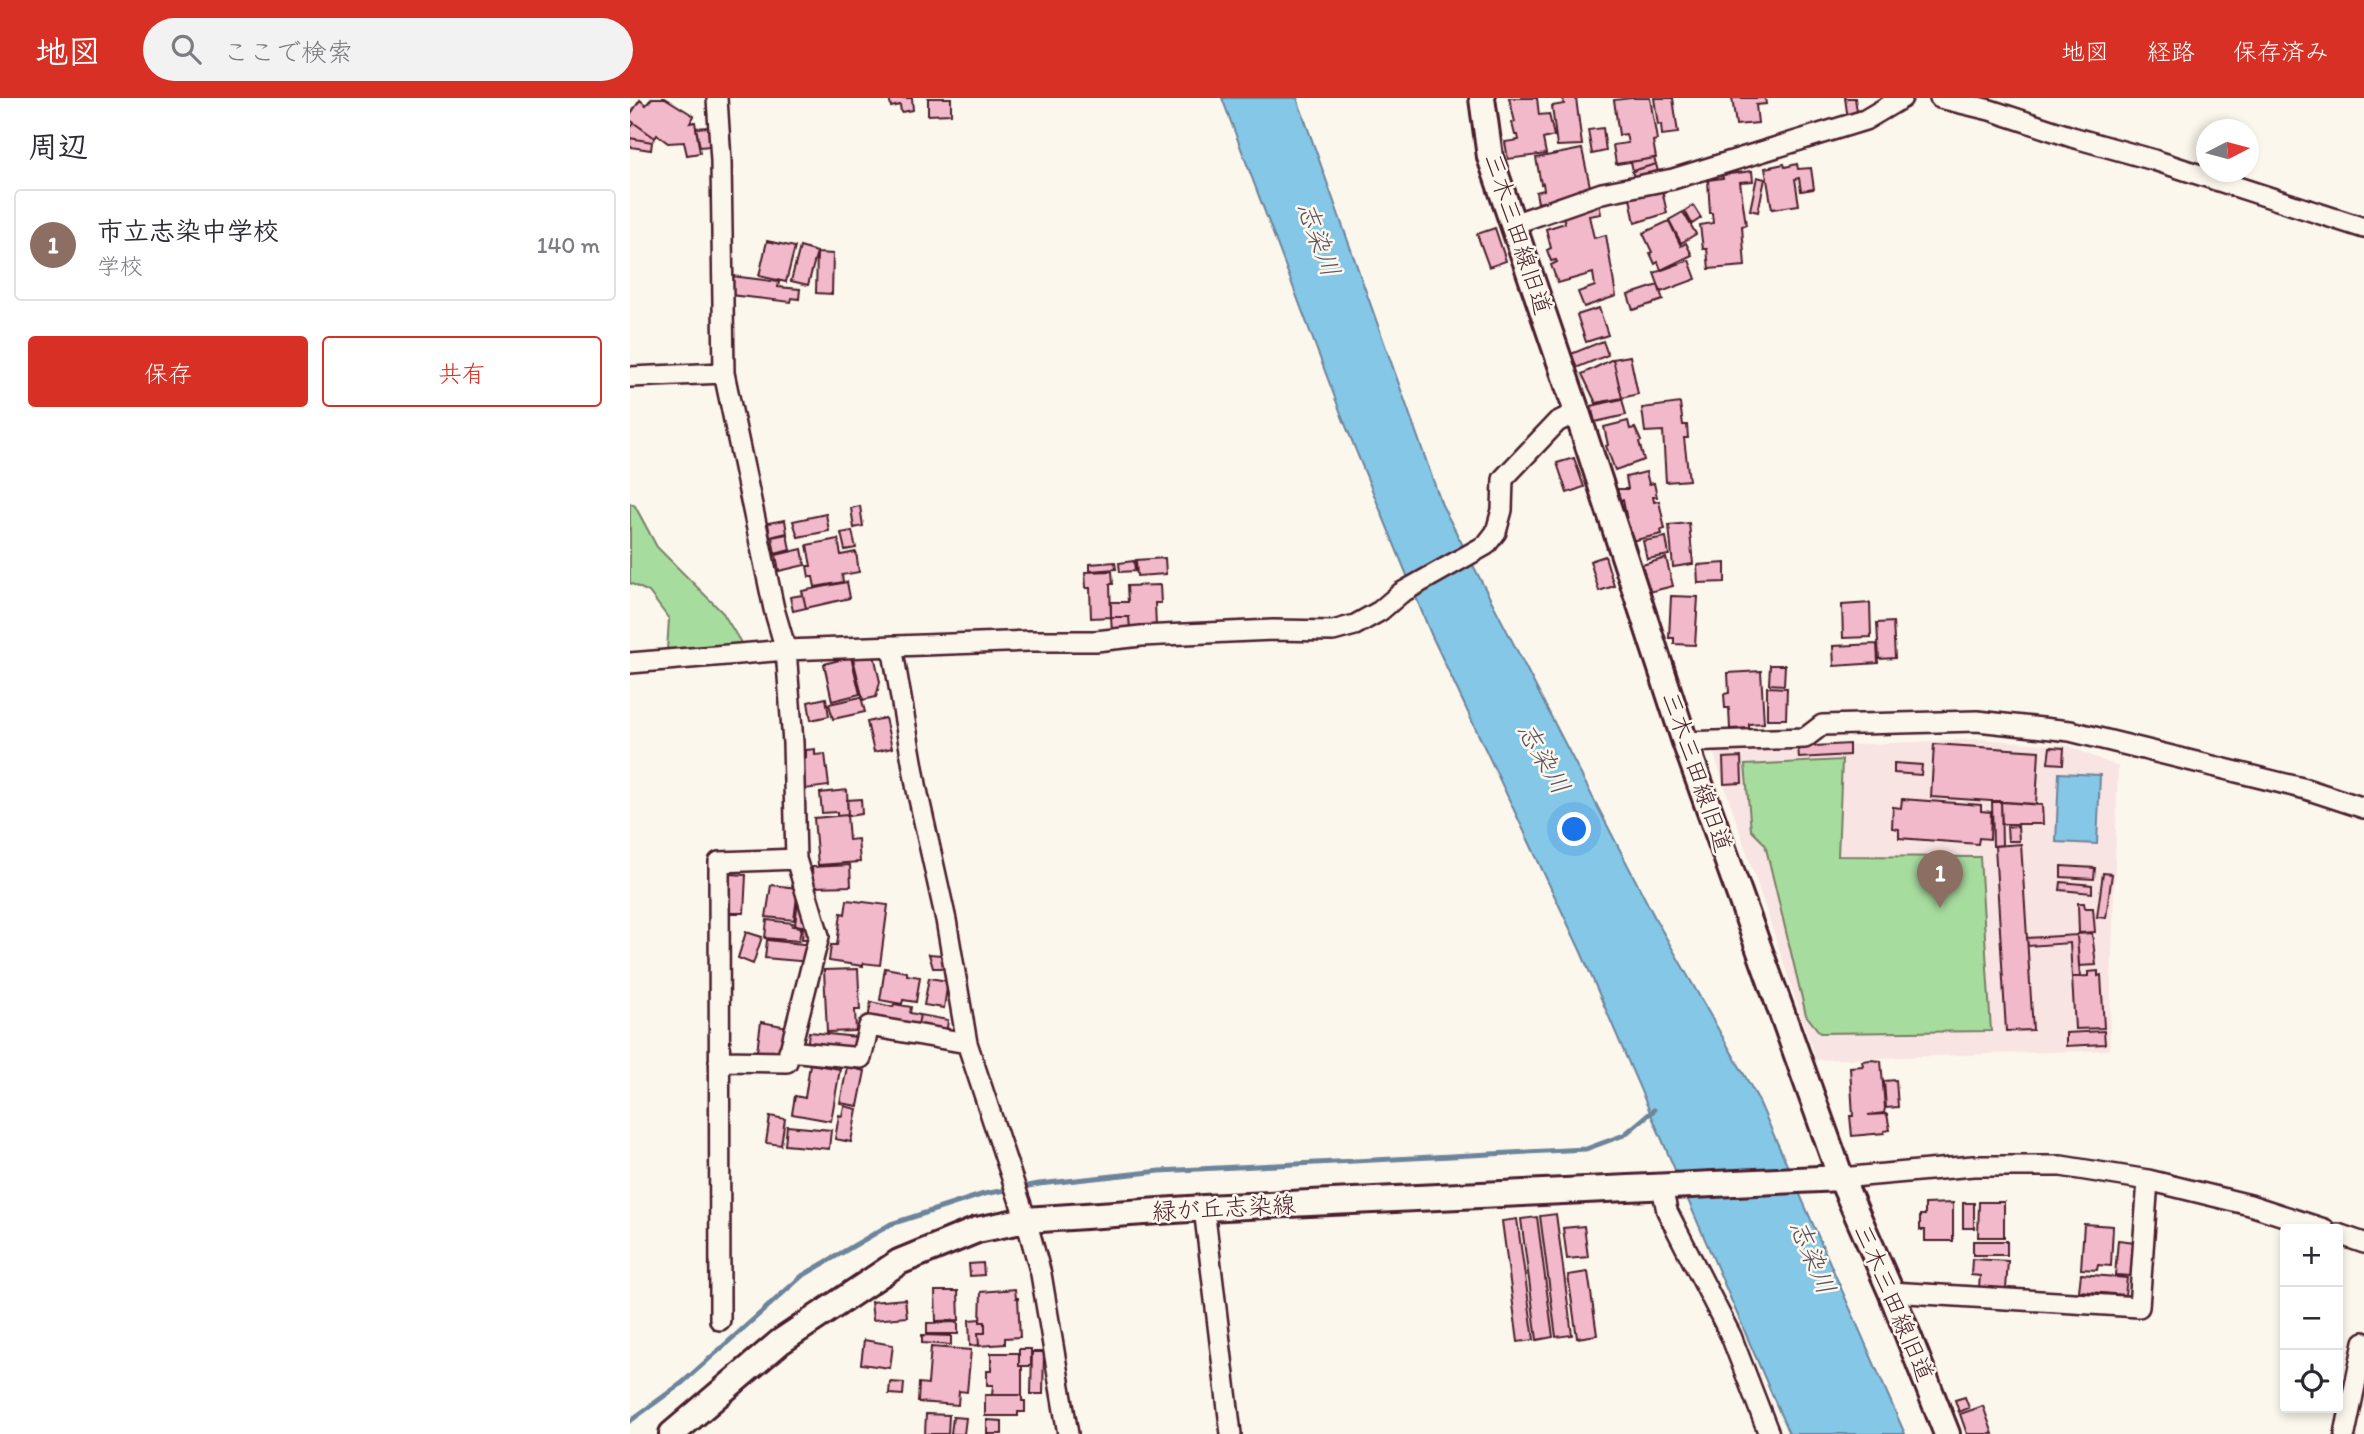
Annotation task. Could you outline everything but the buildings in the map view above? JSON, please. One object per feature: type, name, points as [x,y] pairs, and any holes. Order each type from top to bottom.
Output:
[{"type":"street","points":[[717,98],[721,161],[723,373],[774,609],[786,650],[793,743],[796,859],[819,936],[787,1062],[719,1061]]},
{"type":"street","name":"三木三田線旧道","points":[[1482,98],[1490,157],[1577,411],[1685,743],[1841,1178],[1891,1292],[1947,1434]]},
{"type":"street","points":[[1513,224],[1602,193],[1674,179],[1865,120],[1902,98]]},
{"type":"street","points":[[1940,98],[1990,110],[2154,160],[2364,228]]},
{"type":"street","points":[[630,377],[723,373]]},
{"type":"street","points":[[630,663],[786,650],[1097,641],[1141,636],[1273,630],[1333,631],[1355,625],[1380,611],[1401,593],[1486,545],[1496,532],[1502,510],[1503,479],[1557,422],[1577,411]]},
{"type":"street","points":[[892,646],[917,790],[946,920],[967,1043],[1026,1220],[1045,1295],[1068,1434]]},
{"type":"street","points":[[1685,743],[1805,737],[1822,725],[1990,722],[2070,731],[2306,789],[2364,808]]},
{"type":"street","points":[[720,1320],[719,862],[796,859]]},
{"type":"street","points":[[789,1051],[861,1058],[869,1027],[967,1043]]},
{"type":"street","points":[[1841,1178],[1973,1166],[2061,1166],[2148,1180],[2250,1205],[2309,1224]]},
{"type":"street","name":"緑が丘志染線","points":[[672,1434],[780,1342],[899,1262],[977,1230],[1026,1220],[1204,1208],[1841,1178]]},
{"type":"street","points":[[1891,1292],[2139,1307],[2148,1180]]},
{"type":"street","points":[[1662,1187],[1667,1212],[1731,1336],[1769,1434]]},
{"type":"street","points":[[1204,1208],[1231,1434]]},
{"type":"street","points":[[2343,1236],[2364,1243]]},
{"type":"street","points":[[2345,1434],[2364,1342]]},
{"type":"shaded area","points":[[1979,739],[2069,746],[2118,767],[2109,1050],[1816,1060],[1713,751]]},
{"type":"green space","points":[[630,503],[635,506],[657,547],[723,613],[743,646],[667,650],[669,619],[649,592],[630,583]]},
{"type":"green space","points":[[1842,760],[1838,856],[1980,857],[1991,1031],[1820,1033],[1806,1015],[1765,844],[1751,830],[1745,765]]},
{"type":"water","name":"志染川","points":[[1222,98],[1297,98],[1442,505],[1656,920],[1758,1099],[1905,1434],[1789,1434],[1581,952],[1431,634],[1343,419]]},
{"type":"water","points":[[2059,773],[2100,775],[2097,844],[2056,842]]},
{"type":"waterway","points":[[630,1421],[682,1383],[802,1276],[891,1224],[984,1194],[1039,1184],[1160,1171],[1586,1149],[1624,1135],[1654,1110]]},
{"type":"place","name":"市立志染中学校","points":[[1940,908]]}]
